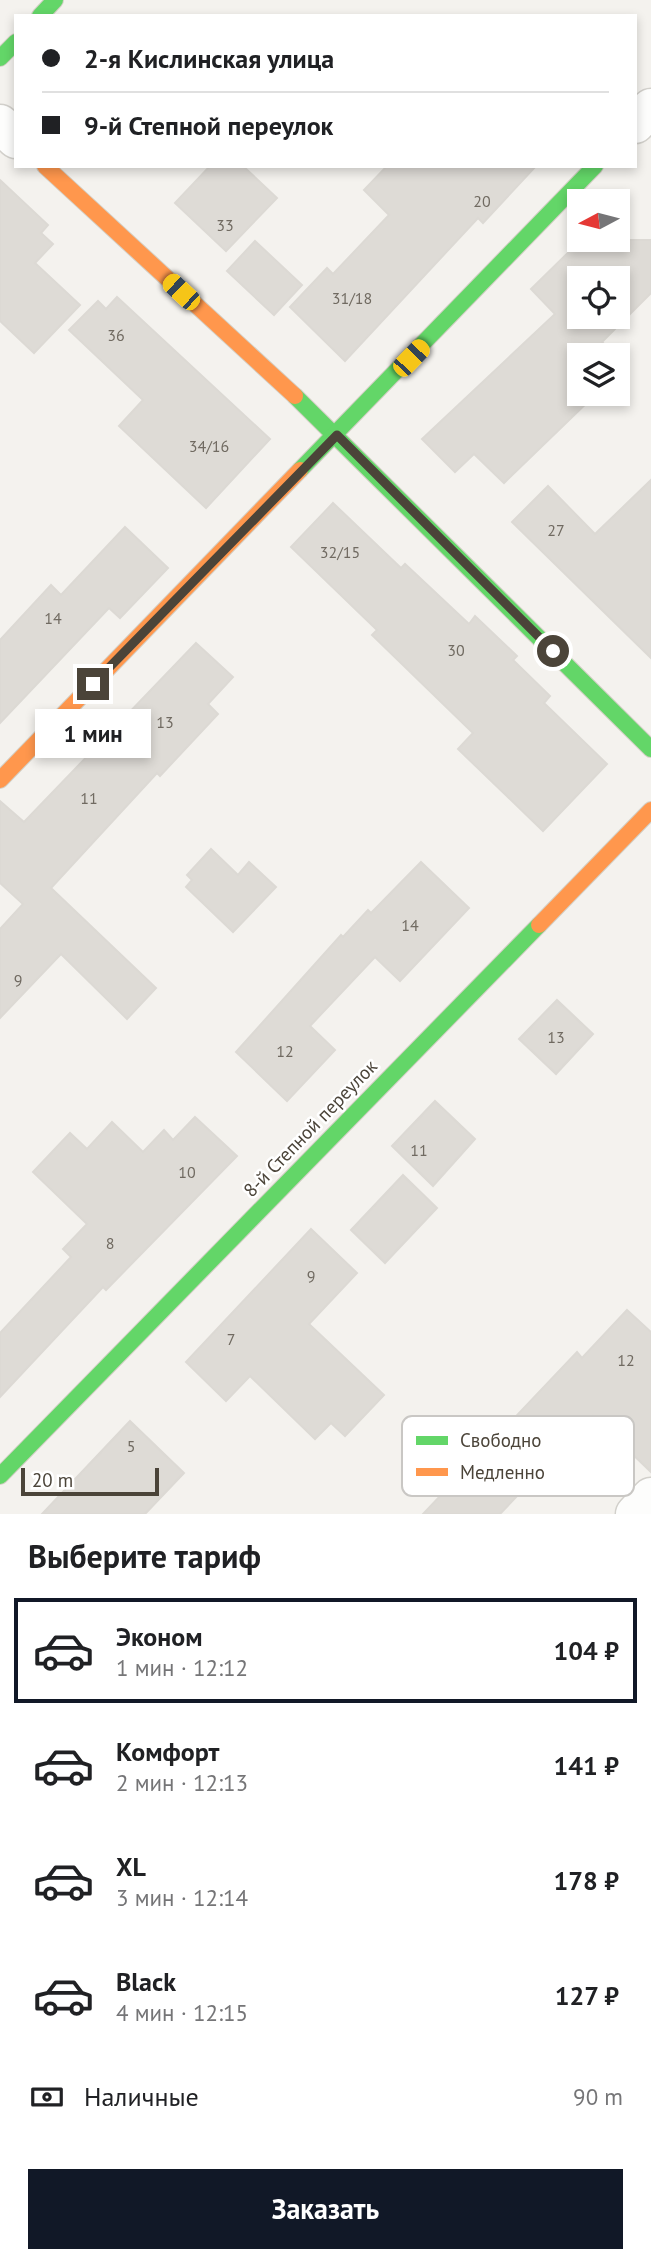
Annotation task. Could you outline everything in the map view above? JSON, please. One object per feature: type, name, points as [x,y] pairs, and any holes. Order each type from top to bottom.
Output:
[{"type":"street","points":[[42,14],[55,0]]},
{"type":"street","points":[[0,58],[14,44]]},
{"type":"street","points":[[637,122],[651,108]]},
{"type":"street","points":[[0,124],[14,137]]},
{"type":"street","points":[[48,168],[337,435],[651,749]]},
{"type":"street","points":[[0,780],[593,168]]},
{"type":"street","name":"8-й Степной переулок","points":[[0,1476],[651,810]]},
{"type":"street","points":[[635,1514],[651,1497]]},
{"type":"building","points":[[208,168],[245,168],[277,198],[226,251],[175,203]]},
{"type":"building","points":[[385,168],[534,168],[483,223],[478,218],[345,361],[290,307],[327,268],[333,274],[389,215],[364,190]]},
{"type":"building","points":[[0,180],[48,225],[41,233],[53,244],[35,263],[80,305],[34,353],[0,321]]},
{"type":"building","points":[[630,240],[651,240],[651,293],[630,314],[630,266],[567,266],[567,329],[615,329],[603,343],[567,343],[567,406],[584,406],[504,483],[474,454],[455,472],[422,439],[555,314],[531,289],[569,252],[630,252]]},
{"type":"building","points":[[255,241],[302,285],[274,315],[227,271]]},
{"type":"building","points":[[117,297],[270,439],[206,508],[119,426],[143,400],[69,330],[98,301],[106,309]]},
{"type":"building","points":[[651,480],[651,658],[512,522],[548,486],[595,534]]},
{"type":"building","points":[[333,503],[401,568],[405,564],[469,624],[475,616],[517,656],[513,660],[550,696],[544,703],[607,764],[543,831],[458,749],[473,733],[372,635],[377,630],[291,547]]},
{"type":"building","points":[[125,527],[168,568],[120,618],[109,608],[0,723],[0,640],[51,585],[61,595]]},
{"type":"building","points":[[196,643],[233,677],[208,704],[218,714],[160,776],[157,773],[51,888],[156,988],[127,1019],[61,954],[0,1018],[0,929],[23,904],[0,883],[0,801],[24,822]]},
{"type":"building","points":[[211,849],[238,875],[249,862],[276,887],[233,932],[186,887],[192,880],[187,875]]},
{"type":"building","points":[[421,862],[469,908],[400,981],[375,957],[310,1026],[335,1050],[287,1101],[236,1052],[341,935],[343,937],[368,910],[371,913]]},
{"type":"building","points":[[557,1000],[593,1034],[556,1074],[519,1039]]},
{"type":"building","points":[[435,1101],[475,1139],[433,1186],[392,1146]]},
{"type":"building","points":[[195,1117],[237,1156],[106,1290],[103,1287],[0,1397],[0,1333],[71,1257],[63,1249],[87,1224],[33,1172],[70,1133],[87,1149],[112,1122],[143,1152],[164,1130],[173,1140]]},
{"type":"building","points":[[403,1175],[437,1208],[385,1263],[351,1230]]},
{"type":"building","points":[[311,1229],[357,1273],[309,1324],[384,1395],[345,1436],[331,1423],[315,1439],[250,1376],[226,1401],[186,1362]]},
{"type":"building","points":[[627,1310],[651,1332],[651,1472],[634,1456],[634,1416],[516,1416],[577,1352],[582,1358]]},
{"type":"building","points":[[130,1421],[184,1473],[145,1514],[42,1514]]},
{"type":"building","points":[[440,1496],[517,1496],[500,1514],[423,1514]]},
{"type":"traffic: fast","points":[[42,14],[55,0]]},
{"type":"traffic: fast","points":[[0,58],[14,44]]},
{"type":"traffic: fast","points":[[300,470],[593,168]]},
{"type":"traffic: fast","points":[[295,396],[651,749]]},
{"type":"traffic: fast","points":[[0,1476],[539,925]]},
{"type":"traffic: slow","points":[[47,168],[295,396]]},
{"type":"traffic: slow","points":[[0,780],[300,470]]},
{"type":"traffic: slow","points":[[539,925],[651,810]]},
{"type":"route","points":[[93,684],[337,435],[553,651]]}]
